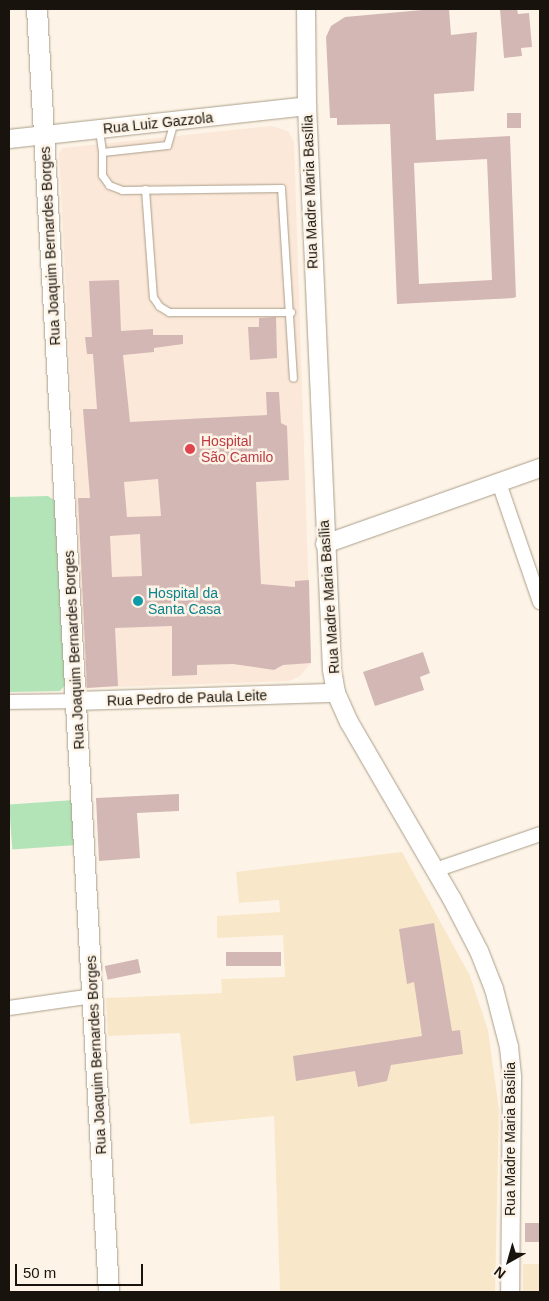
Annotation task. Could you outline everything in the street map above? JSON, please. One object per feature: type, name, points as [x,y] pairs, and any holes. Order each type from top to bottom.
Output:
[{"type":"main road","name":"Rua Joaquim Bernardes Borges","points":[[37,9],[109,1292]]},
{"type":"street","name":"Rua Madre Maria Basília","points":[[306,9],[307,106],[329,645],[336,693],[370,760],[480,951],[494,989],[510,1047],[510,1292]]},
{"type":"street","name":"Rua Luiz Gazzola","points":[[9,139],[307,106]]},
{"type":"street","points":[[325,544],[540,468]]},
{"type":"street","points":[[499,483],[540,602]]},
{"type":"street","name":"Rua Pedro de Paula Leite","points":[[9,702],[336,693]]},
{"type":"street","points":[[435,870],[540,834]]},
{"type":"street","points":[[9,1008],[93,996]]},
{"type":"lane","points":[[102,152],[167,145],[174,121]]},
{"type":"lane","points":[[99,129],[102,175],[109,185],[122,190],[281,188],[291,312],[293,378]]},
{"type":"lane","points":[[145,189],[153,297],[159,306],[169,312],[291,312]]},
{"type":"shaded area","name":"Hospital São Camilo","points":[[271,126],[288,131],[294,142],[311,663],[300,676],[289,681],[86,688],[59,153],[63,148]]},
{"type":"shaded area","points":[[402,852],[470,976],[488,1030],[499,1110],[495,1292],[280,1292],[274,1116],[190,1124],[180,1033],[108,1036],[106,998],[222,993],[221,979],[285,977],[283,935],[217,938],[217,916],[280,912],[279,900],[239,903],[236,872]]},
{"type":"shaded area","points":[[523,1264],[540,1264],[540,1292],[523,1292]]},
{"type":"green space","points":[[48,496],[57,502],[66,684],[60,691],[9,692],[9,497]]},
{"type":"green space","points":[[74,800],[77,845],[12,849],[9,805]]},
{"type":"building","points":[[449,9],[451,35],[477,32],[474,91],[434,94],[436,140],[510,136],[516,297],[397,304],[390,124],[337,125],[337,118],[330,118],[326,37],[331,26],[345,17]],"holes":[[[487,159],[492,280],[419,284],[414,163]]]},
{"type":"building","points":[[500,9],[517,9],[518,14],[529,13],[532,47],[521,48],[522,56],[504,58]]},
{"type":"building","points":[[507,113],[521,113],[521,128],[507,128]]},
{"type":"building","points":[[119,280],[121,331],[153,329],[153,335],[183,335],[183,344],[154,348],[154,352],[123,355],[130,422],[267,415],[266,392],[279,392],[281,423],[287,426],[289,480],[256,482],[261,584],[295,587],[295,581],[309,580],[311,663],[283,665],[274,670],[233,664],[197,665],[197,675],[172,676],[172,626],[115,628],[118,686],[87,688],[78,498],[90,498],[83,409],[97,409],[93,354],[87,354],[85,337],[92,337],[89,281]],"holes":[[[158,479],[161,516],[127,517],[124,482]],[[140,534],[142,576],[112,577],[110,536]]]},
{"type":"building","points":[[276,317],[277,358],[250,360],[248,327],[259,327],[259,318]]},
{"type":"building","points":[[423,652],[430,673],[420,677],[424,690],[375,706],[363,672]]},
{"type":"building","points":[[179,794],[179,811],[137,813],[140,858],[99,861],[96,798]]},
{"type":"building","points":[[434,923],[452,1031],[460,1030],[463,1054],[391,1065],[387,1081],[358,1087],[355,1071],[296,1081],[293,1056],[422,1036],[414,982],[407,984],[399,929]]},
{"type":"building","points":[[226,952],[281,952],[281,966],[226,966]]},
{"type":"building","points":[[138,959],[141,973],[108,980],[105,966]]},
{"type":"building","points":[[525,1223],[540,1223],[540,1242],[525,1242]]},
{"type":"place","name":"Hospital São Camilo","points":[[190,449]]},
{"type":"place","name":"Hospital da Santa Casa","points":[[138,601]]}]
